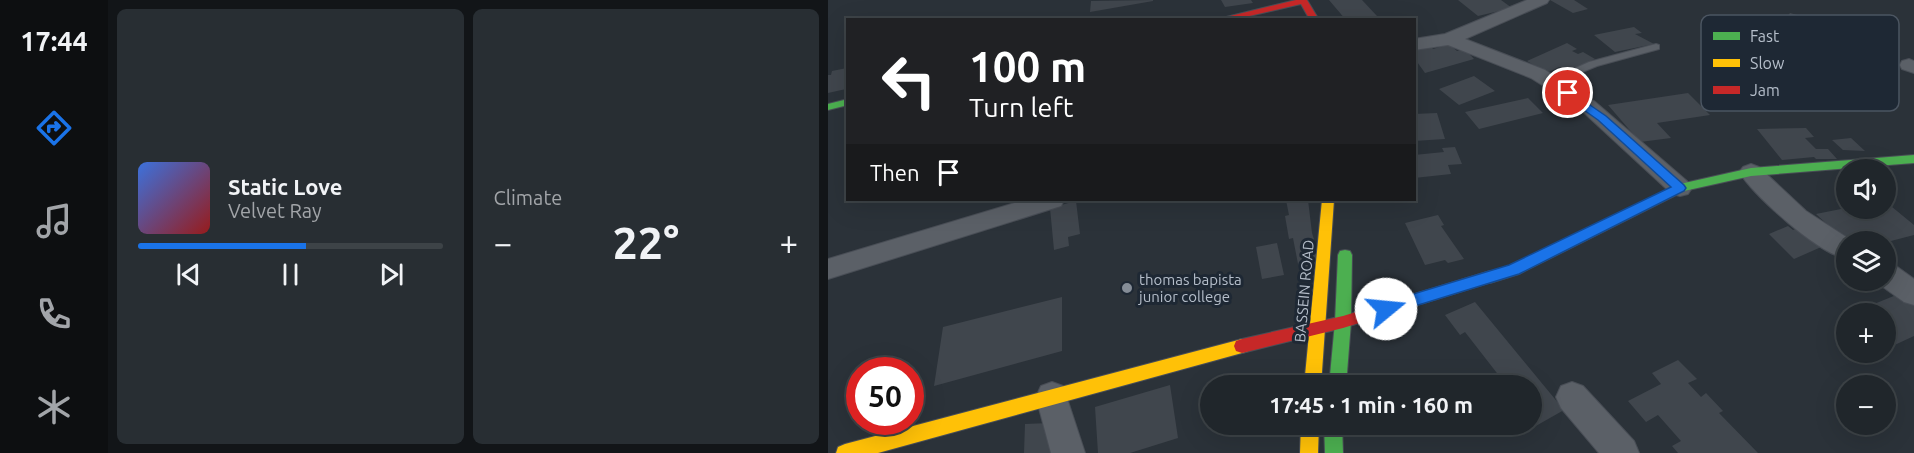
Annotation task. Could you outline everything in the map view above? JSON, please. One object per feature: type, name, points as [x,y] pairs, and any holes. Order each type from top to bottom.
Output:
[{"type":"main road","points":[[1225,18],[1284,2],[1302,1],[1314,18]]},
{"type":"main road","points":[[1284,2],[1295,18]]},
{"type":"main road","points":[[828,107],[846,102]]},
{"type":"main road","points":[[845,453],[1233,348],[1343,322],[1514,270],[1680,188],[1751,172],[1914,159]]},
{"type":"main road","name":"BASSEIN ROAD","points":[[1313,375],[1328,201]]},
{"type":"main road","points":[[1338,375],[1346,243]]},
{"type":"main road","points":[[1309,453],[1310,435]]},
{"type":"main road","points":[[1333,435],[1334,453]]},
{"type":"street","points":[[1416,45],[1449,39],[1541,0]]},
{"type":"street","points":[[1449,39],[1478,49],[1549,82],[1587,105],[1680,188]]},
{"type":"street","points":[[1751,172],[1797,217],[1836,242]]},
{"type":"street","points":[[829,262],[1048,201]]},
{"type":"street","points":[[1896,281],[1914,294]]},
{"type":"street","points":[[1052,397],[1068,453]]},
{"type":"street","points":[[1572,397],[1622,453]]},
{"type":"lane","points":[[1549,82],[1593,64],[1656,47]]},
{"type":"building","points":[[1221,0],[1251,0],[1253,3],[1225,7]]},
{"type":"building","points":[[1329,0],[1362,0],[1377,16],[1362,18],[1344,18]]},
{"type":"building","points":[[1458,0],[1501,0],[1512,8],[1478,16]]},
{"type":"building","points":[[1550,0],[1574,0],[1588,9],[1573,13]]},
{"type":"building","points":[[1091,1],[1153,1],[1090,12]]},
{"type":"building","points":[[1634,27],[1642,33],[1635,34],[1654,44],[1615,52],[1594,35]]},
{"type":"building","points":[[1567,43],[1577,49],[1572,51],[1578,54],[1583,52],[1595,59],[1567,72],[1559,67],[1547,73],[1527,61]]},
{"type":"building","points":[[1429,44],[1433,49],[1449,44],[1457,51],[1465,49],[1474,59],[1425,73],[1416,60],[1418,58],[1416,47]]},
{"type":"building","points":[[846,68],[846,89],[828,93],[828,75],[831,75],[832,71]]},
{"type":"building","points":[[1474,76],[1495,91],[1459,105],[1439,89]]},
{"type":"building","points":[[1688,93],[1701,106],[1701,111],[1706,111],[1710,115],[1657,123],[1671,138],[1640,142],[1608,105]]},
{"type":"building","points":[[1528,98],[1543,113],[1479,129],[1465,112]]},
{"type":"building","points":[[1437,113],[1445,139],[1416,141],[1416,114]]},
{"type":"building","points":[[1806,128],[1814,137],[1805,138],[1816,149],[1828,149],[1837,159],[1816,159],[1814,157],[1782,160],[1757,129]]},
{"type":"building","points":[[1851,138],[1865,151],[1843,150],[1832,140]]},
{"type":"building","points":[[1455,147],[1462,164],[1448,165],[1451,174],[1416,178],[1416,155],[1444,152],[1442,148]]},
{"type":"building","points":[[1076,201],[1080,234],[1068,237],[1069,246],[1054,250],[1050,208]]},
{"type":"building","points":[[1286,201],[1308,201],[1312,233],[1322,265],[1299,269],[1293,238],[1289,239],[1285,216],[1289,215]]},
{"type":"building","points":[[1836,210],[1836,219],[1896,219],[1896,210],[1914,225],[1914,235],[1896,240],[1896,231],[1836,233],[1816,214]]},
{"type":"building","points":[[1438,215],[1444,225],[1441,226],[1464,259],[1448,263],[1445,260],[1425,265],[1405,223]]},
{"type":"building","points":[[1788,226],[1793,230],[1803,226],[1828,244],[1794,259],[1769,234]]},
{"type":"building","points":[[1277,243],[1284,275],[1262,279],[1256,247]]},
{"type":"building","points":[[1906,291],[1914,297],[1914,336],[1896,344],[1896,303],[1877,303]]},
{"type":"building","points":[[1062,297],[1062,351],[934,386],[943,327]]},
{"type":"building","points":[[1475,302],[1535,375],[1498,375],[1465,332],[1460,335],[1445,315]]},
{"type":"building","points":[[1678,360],[1697,379],[1688,383],[1701,397],[1706,393],[1723,411],[1719,413],[1758,453],[1678,453],[1672,446],[1681,441],[1658,415],[1646,422],[1628,401],[1661,384],[1652,373]]},
{"type":"building","points":[[1542,383],[1564,410],[1542,422]]},
{"type":"building","points":[[1170,385],[1178,438],[1130,453],[1098,453],[1095,407]]},
{"type":"building","points":[[1049,423],[1058,453],[1024,453],[1025,424]]},
{"type":"traffic: fast","points":[[828,107],[846,102]]},
{"type":"traffic: fast","points":[[1490,277],[1514,270],[1680,188],[1751,172],[1914,159]]},
{"type":"traffic: fast","points":[[1338,375],[1343,322],[1345,255]]},
{"type":"traffic: fast","points":[[1333,435],[1334,453]]},
{"type":"traffic: slow","points":[[1313,375],[1328,201]]},
{"type":"traffic: slow","points":[[845,453],[1242,346]]},
{"type":"traffic: slow","points":[[1309,453],[1310,435]]},
{"type":"traffic: jam","points":[[1227,18],[1303,1],[1314,18]]},
{"type":"traffic: jam","points":[[1242,346],[1343,322],[1490,277]]},
{"type":"place","name":"thomas bapista junior college","points":[[1127,288]]},
{"type":"route","points":[[1386,309],[1514,270],[1680,188],[1587,105],[1568,93]]}]
